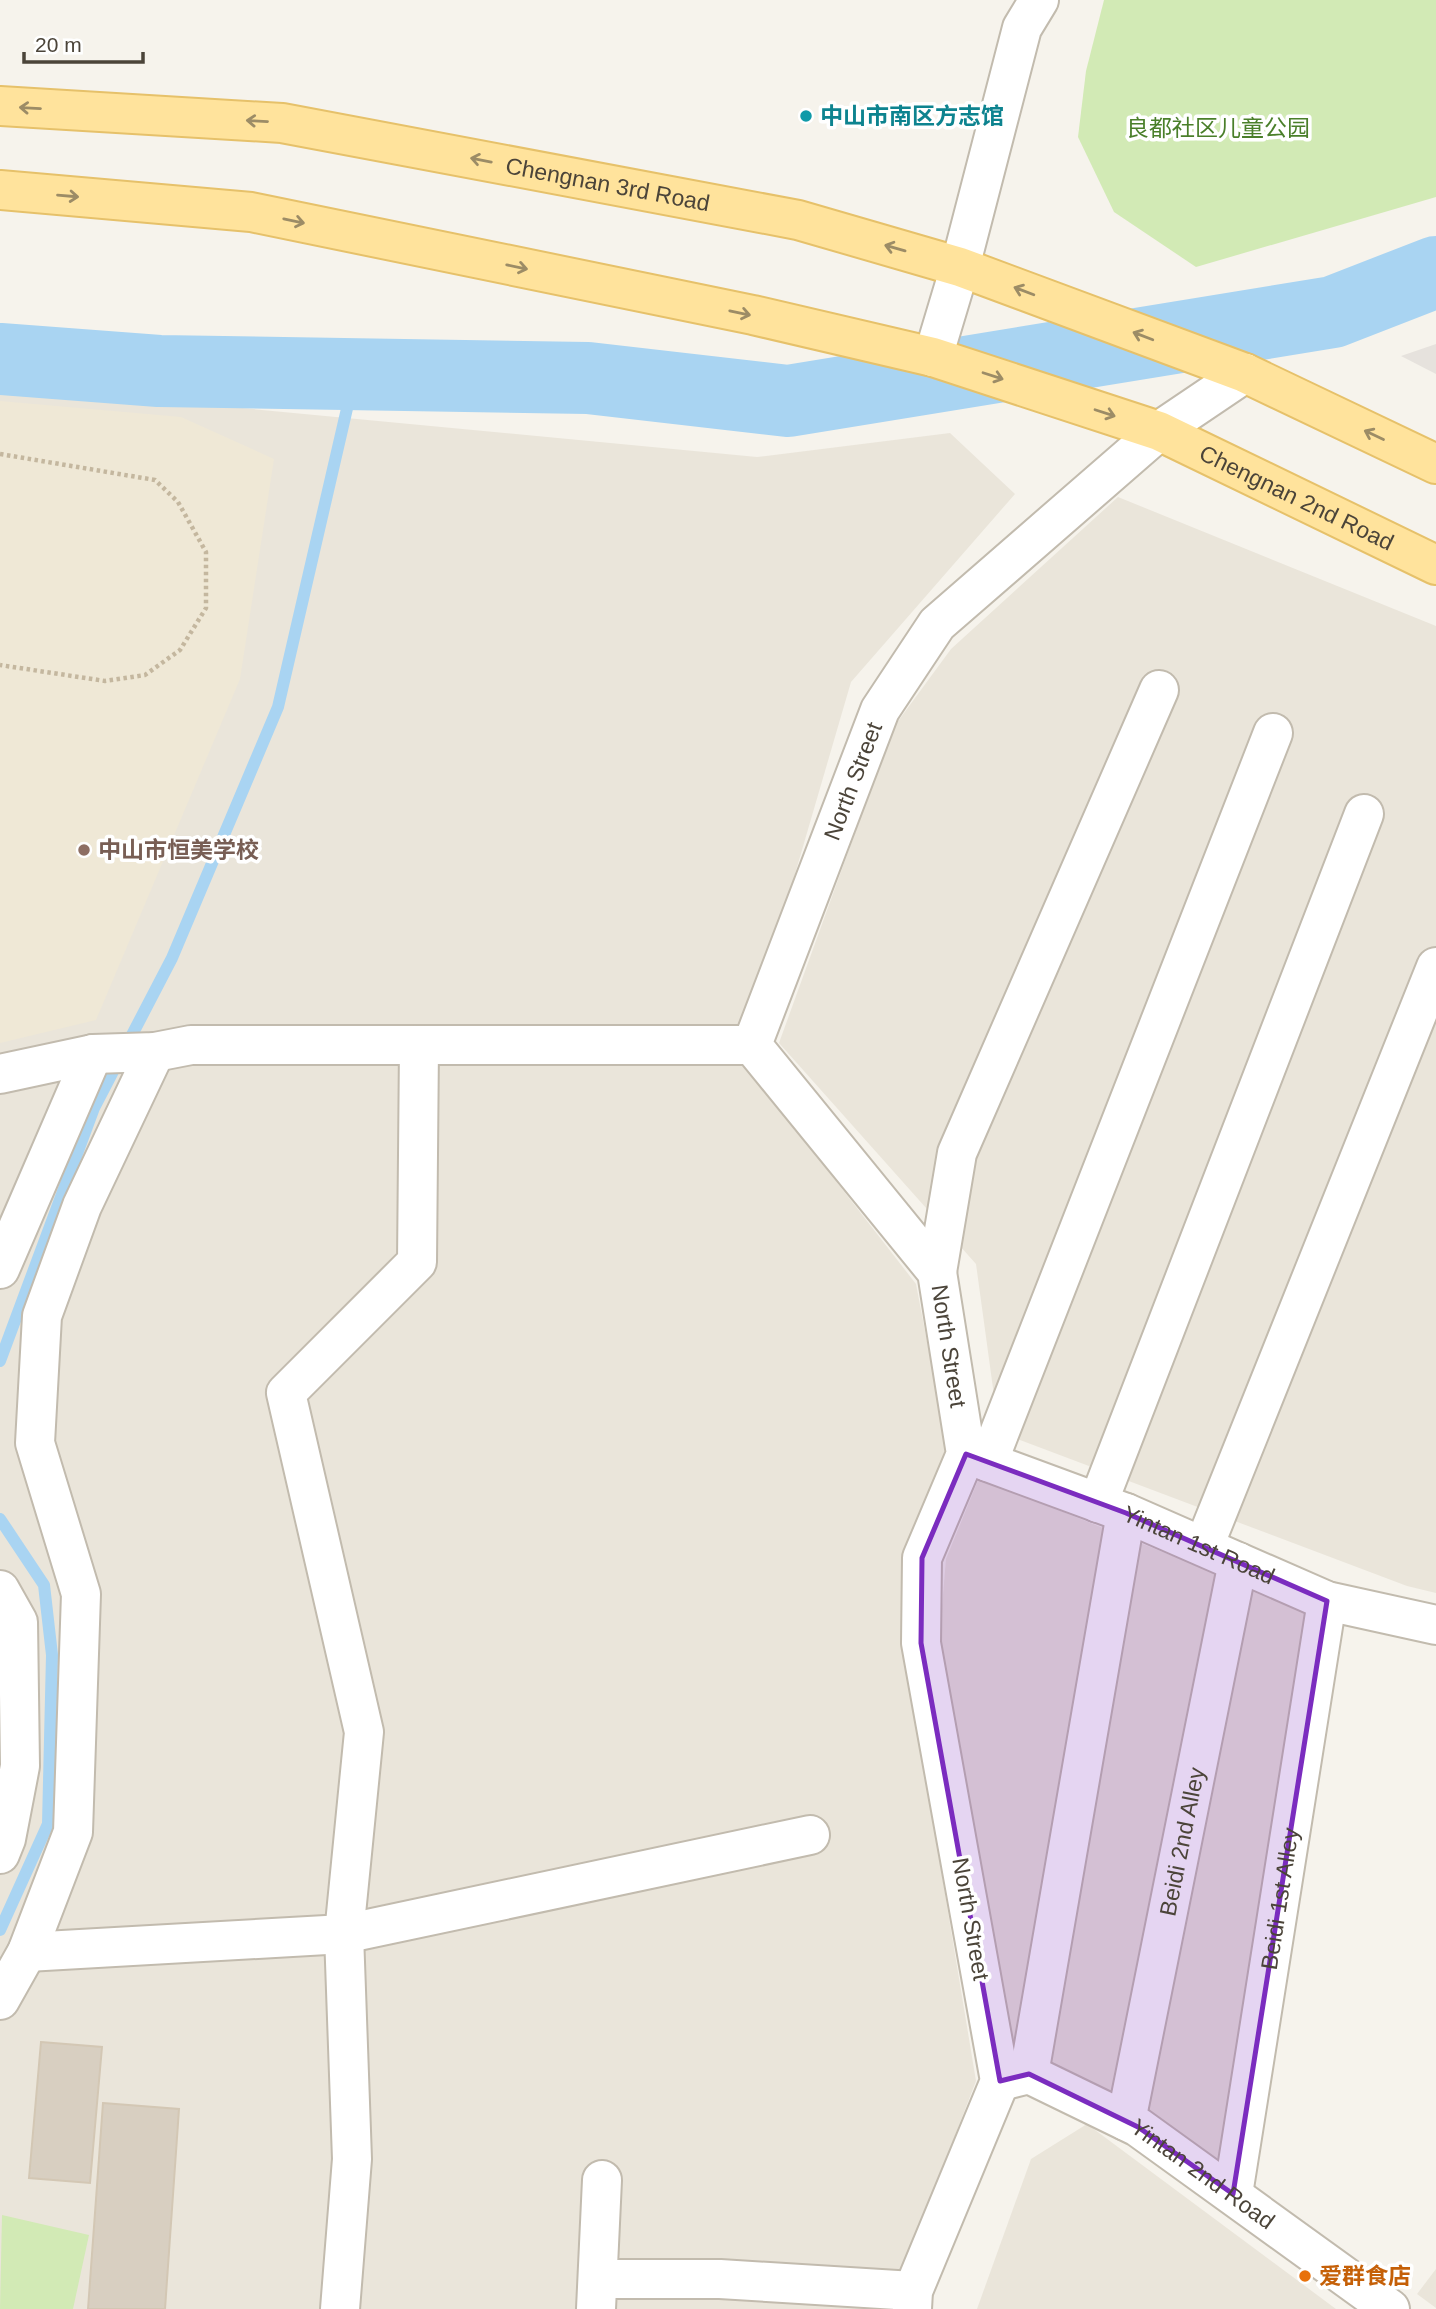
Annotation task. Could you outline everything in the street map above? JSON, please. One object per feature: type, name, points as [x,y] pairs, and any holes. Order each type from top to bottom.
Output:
[{"type":"main road","name":"Chengnan 3rd Road","points":[[0,106],[282,122],[798,220],[960,267],[1245,373]]},
{"type":"main road","points":[[0,190],[251,212],[752,315],[933,356],[1159,431]]},
{"type":"main road","points":[[1245,373],[1436,464]]},
{"type":"main road","name":"Chengnan 2nd Road","points":[[1159,431],[1436,565]]},
{"type":"street","points":[[933,356],[960,267],[1022,28],[1039,0]]},
{"type":"street","name":"North Street","points":[[1014,2078],[921,1643],[922,1558],[977,1458],[937,1272],[751,1045],[880,710],[937,624],[1159,431],[1245,373]]},
{"type":"street","points":[[937,1272],[957,1153],[1159,691]]},
{"type":"street","points":[[977,1458],[1273,733]]},
{"type":"street","points":[[601,2180],[597,2294],[721,2294],[913,2300],[1014,2078],[1112,1508],[1364,814]]},
{"type":"street","points":[[1204,1546],[1436,967]]},
{"type":"street","points":[[0,1074],[93,1054],[155,1052],[191,1045],[751,1045]]},
{"type":"street","points":[[340,2309],[352,2160],[344,1934],[364,1732],[286,1393],[417,1262],[419,1046]]},
{"type":"street","points":[[0,2000],[27,1952],[73,1832],[81,1594],[34,1443],[42,1317],[82,1206],[155,1052]]},
{"type":"street","points":[[0,1269],[93,1054]]},
{"type":"street","name":"Yintan 1st Road","points":[[977,1458],[1112,1508],[1327,1601],[1436,1625]]},
{"type":"street","name":"Beidi 2nd Alley","points":[[1126,2121],[1238,1562]]},
{"type":"street","points":[[0,1590],[18,1622],[20,1766],[2,1843]]},
{"type":"street","name":"Beidi 1st Alley","points":[[1233,2194],[1327,1601]]},
{"type":"street","points":[[27,1952],[344,1934],[810,1835]]},
{"type":"street","name":"Yintan 2nd Road","points":[[1014,2078],[1126,2121],[1233,2194],[1390,2309]]},
{"type":"path","points":[[0,454],[155,480],[178,502],[206,552],[206,608],[180,650],[145,675],[105,681],[0,665]]},
{"type":"highlighted area","points":[[966,1454],[1126,1513],[1327,1601],[1233,2194],[1138,2127],[1029,2074],[1000,2081],[921,1643],[922,1558]]},
{"type":"shaded area","points":[[1436,344],[1436,374],[1401,356]]},
{"type":"shaded area","points":[[0,385],[757,457],[950,433],[1015,494],[851,682],[741,1059],[916,1284],[947,1446],[911,1554],[904,1646],[976,2081],[896,2289],[895,2309],[0,2309]]},
{"type":"shaded area","name":"中山市恒美学校","points":[[0,401],[181,417],[274,459],[240,679],[96,1020],[0,1043]]},
{"type":"shaded area","points":[[1118,497],[1436,626],[1436,1593],[1407,1586],[999,1432],[976,1264],[779,1043],[893,728],[951,649]]},
{"type":"shaded area","points":[[979,1478],[1314,1613],[1221,2172],[1009,2065],[939,1643],[946,1559]]},
{"type":"shaded area","points":[[1087,2124],[1336,2309],[977,2309],[1031,2159]]},
{"type":"shaded area","points":[[1436,2269],[1436,2308],[1417,2294]]},
{"type":"green space","name":"良都社区儿童公园","points":[[1104,0],[1436,0],[1436,197],[1196,267],[1114,212],[1078,137],[1086,71]]},
{"type":"green space","points":[[2,2215],[89,2235],[73,2309],[0,2309]]},
{"type":"building","points":[[41,2042],[102,2047],[90,2183],[29,2178]]},
{"type":"building","points":[[103,2103],[179,2109],[165,2309],[88,2309]]},
{"type":"waterway","points":[[0,359],[159,371],[588,378],[788,401],[1333,312],[1436,272]]},
{"type":"waterway","points":[[0,1361],[94,1108],[172,958],[278,707],[355,374]]},
{"type":"waterway","points":[[0,1519],[44,1585],[52,1655],[48,1824],[0,1930]]},
{"type":"place","name":"中山市南区方志馆","points":[[806,116]]},
{"type":"place","name":"中山市恒美学校","points":[[84,850]]},
{"type":"place","name":"爱群食店","points":[[1305,2276]]}]
